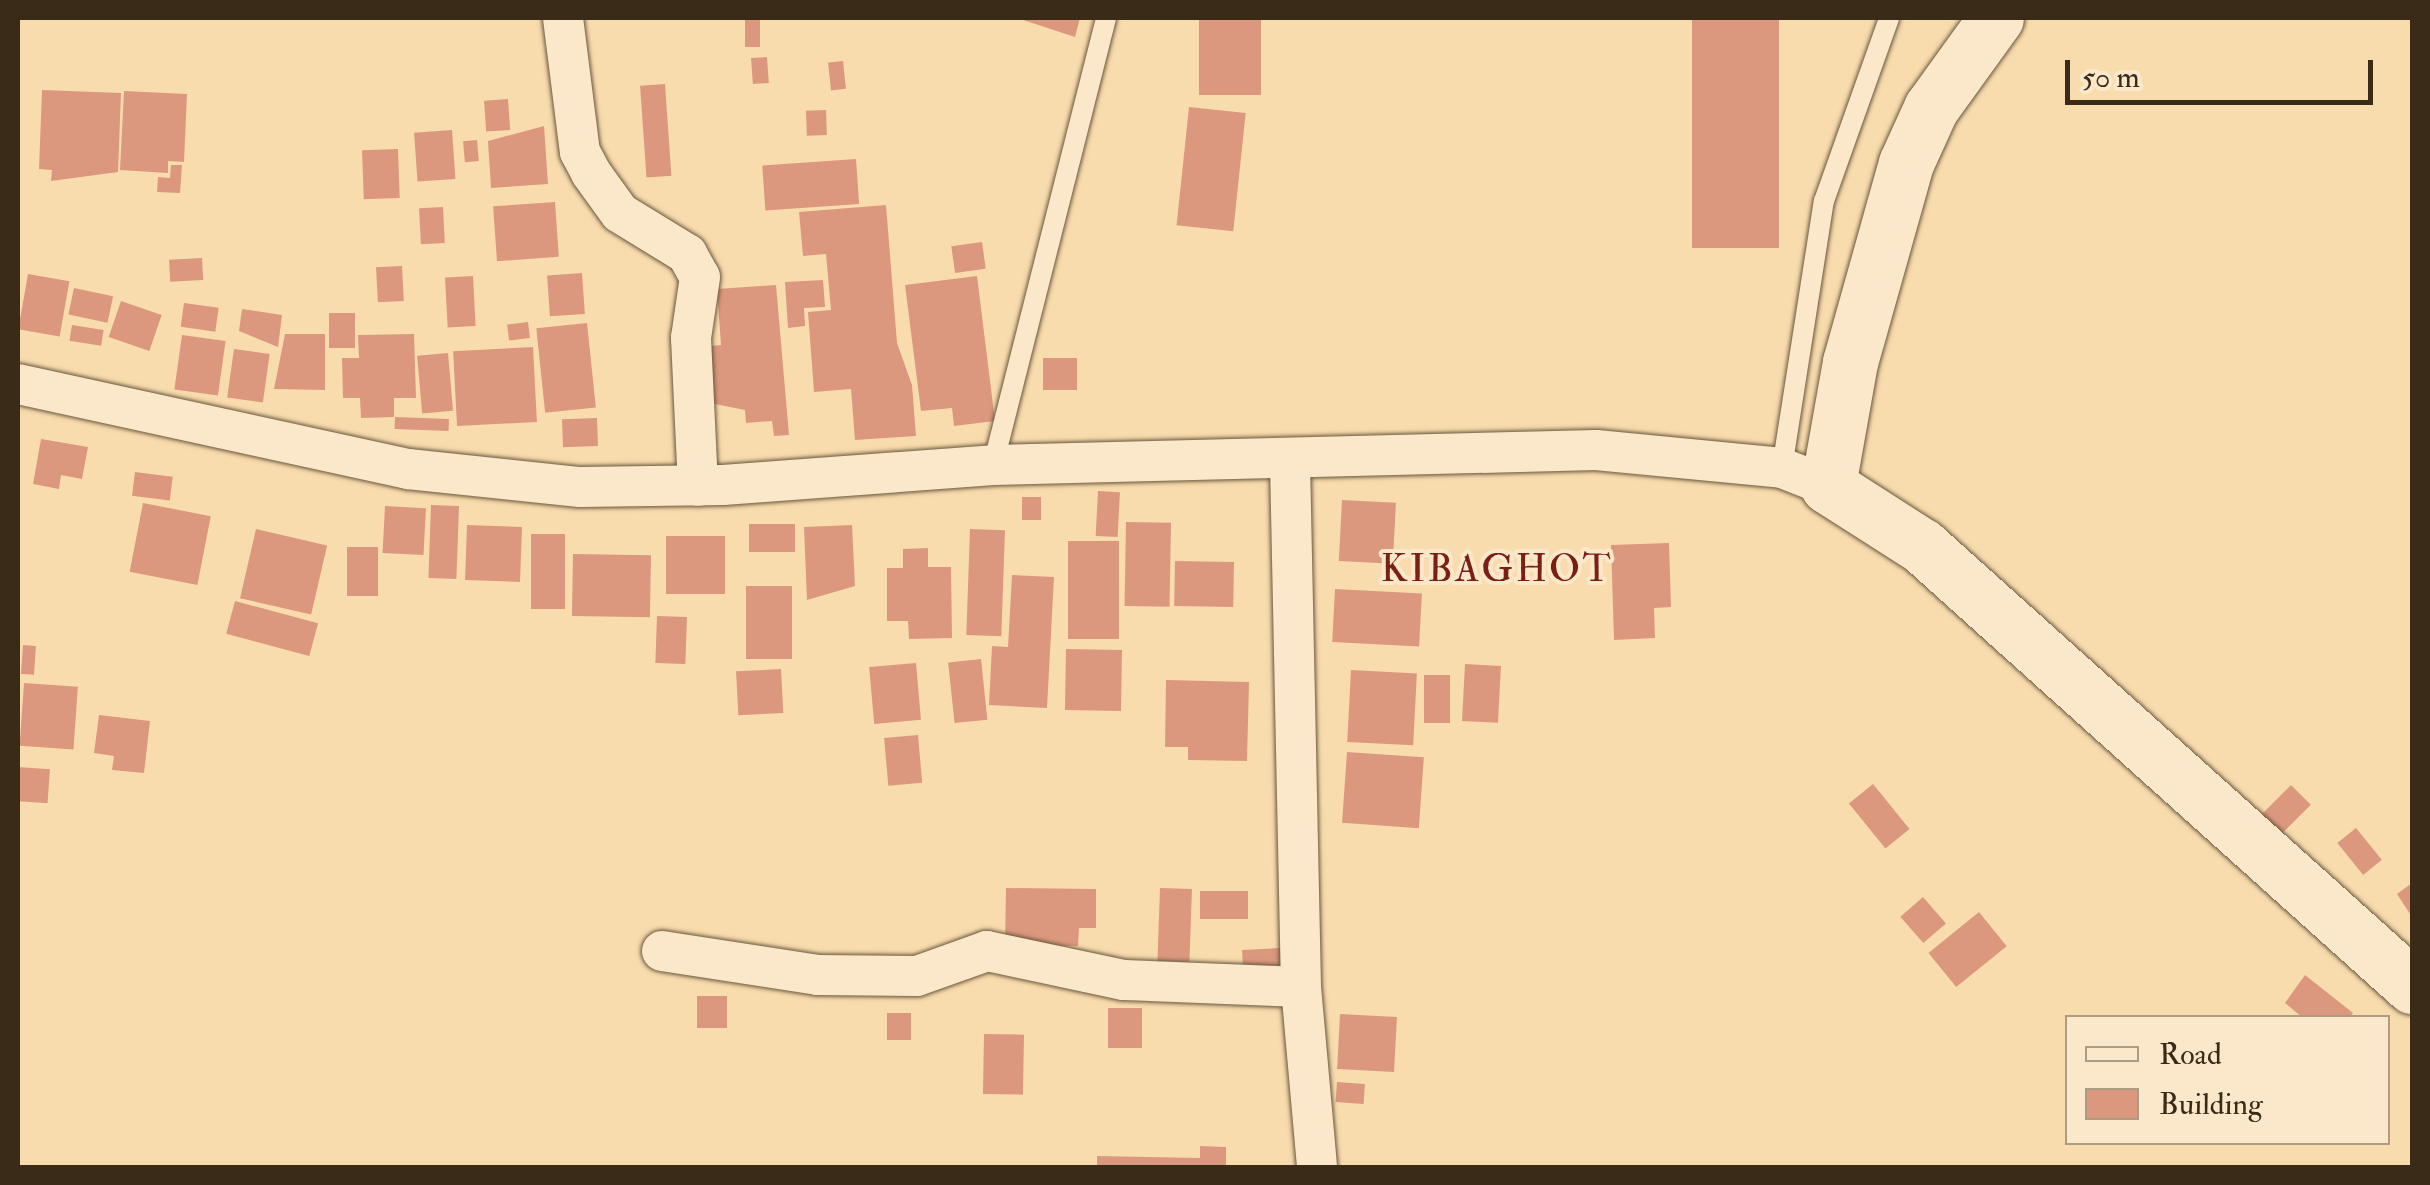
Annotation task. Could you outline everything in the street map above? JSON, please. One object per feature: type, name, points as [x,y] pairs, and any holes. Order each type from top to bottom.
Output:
[{"type":"street","points":[[563,18],[580,152],[590,174],[620,212],[687,254],[700,277],[691,338],[698,486]]},
{"type":"street","points":[[1805,477],[1850,362],[1906,163],[1931,108],[1996,18]]},
{"type":"street","points":[[18,384],[408,469],[580,487],[698,486],[993,465],[1290,462],[1596,450],[1805,477],[1922,546],[2412,986]]},
{"type":"street","points":[[1290,462],[1301,987],[1317,1168]]},
{"type":"street","points":[[662,951],[818,975],[917,976],[988,951],[1124,980],[1301,987]]},
{"type":"lane","points":[[993,465],[1106,18]]},
{"type":"lane","points":[[1805,477],[1824,201],[1889,18]]},
{"type":"building","points":[[745,18],[760,18],[760,47],[745,47]]},
{"type":"building","points":[[1017,18],[1080,18],[1075,37]]},
{"type":"building","points":[[1199,18],[1261,18],[1261,95],[1199,95]]},
{"type":"building","points":[[1692,18],[1779,18],[1779,248],[1692,248]]},
{"type":"building","points":[[767,57],[769,83],[753,84],[751,58]]},
{"type":"building","points":[[843,61],[846,89],[831,90],[828,63]]},
{"type":"building","points":[[665,84],[671,176],[646,178],[640,86]]},
{"type":"building","points":[[42,90],[121,93],[118,172],[51,181],[52,170],[39,169]]},
{"type":"building","points":[[124,91],[187,94],[184,162],[168,161],[168,173],[120,170]]},
{"type":"building","points":[[508,99],[510,130],[486,132],[484,101]]},
{"type":"building","points":[[1189,107],[1246,113],[1233,231],[1177,225]]},
{"type":"building","points":[[826,110],[827,135],[807,136],[806,111]]},
{"type":"building","points":[[544,126],[548,184],[491,188],[488,141]]},
{"type":"building","points":[[452,130],[455,179],[418,182],[414,133]]},
{"type":"building","points":[[477,140],[479,161],[465,162],[463,141]]},
{"type":"building","points":[[398,149],[400,198],[364,199],[362,150]]},
{"type":"building","points":[[856,159],[859,204],[765,210],[762,166]]},
{"type":"building","points":[[171,165],[182,165],[180,193],[157,192],[158,177],[170,178]]},
{"type":"building","points":[[555,202],[559,257],[497,261],[493,206]]},
{"type":"building","points":[[886,205],[897,343],[912,385],[916,436],[855,440],[851,389],[814,392],[808,312],[831,310],[826,254],[803,256],[799,212]]},
{"type":"building","points":[[443,207],[445,243],[421,244],[419,208]]},
{"type":"building","points":[[982,242],[986,269],[955,273],[951,246]]},
{"type":"building","points":[[202,258],[203,280],[170,282],[169,260]]},
{"type":"building","points":[[402,266],[404,301],[378,302],[376,267]]},
{"type":"building","points":[[582,273],[585,314],[550,316],[547,275]]},
{"type":"building","points":[[28,274],[69,281],[60,336],[18,329]]},
{"type":"building","points":[[473,276],[476,326],[448,327],[445,277]]},
{"type":"building","points":[[977,276],[995,421],[954,426],[952,408],[921,411],[905,285]]},
{"type":"building","points":[[823,280],[825,307],[804,308],[805,326],[788,328],[785,282]]},
{"type":"building","points":[[776,285],[789,435],[774,436],[772,421],[746,423],[745,410],[705,402],[700,347],[721,345],[717,289]]},
{"type":"building","points":[[74,288],[113,296],[108,323],[68,314]]},
{"type":"building","points":[[121,301],[162,315],[149,351],[109,337]]},
{"type":"building","points":[[184,303],[219,308],[215,332],[181,327]]},
{"type":"building","points":[[242,309],[282,315],[278,347],[239,331]]},
{"type":"building","points":[[329,313],[355,313],[355,348],[329,348]]},
{"type":"building","points":[[528,322],[530,338],[509,340],[507,325]]},
{"type":"building","points":[[587,323],[596,408],[545,413],[536,328]]},
{"type":"building","points":[[72,325],[104,330],[101,346],[69,341]]},
{"type":"building","points":[[285,334],[325,334],[325,390],[274,389]]},
{"type":"building","points":[[414,334],[416,398],[394,398],[394,417],[361,418],[360,398],[343,398],[342,358],[359,358],[358,335]]},
{"type":"building","points":[[182,335],[226,341],[218,396],[174,389]]},
{"type":"building","points":[[533,347],[537,422],[457,426],[453,351]]},
{"type":"building","points":[[234,349],[270,354],[263,403],[227,398]]},
{"type":"building","points":[[448,353],[453,411],[422,413],[417,356]]},
{"type":"building","points":[[1043,358],[1077,358],[1077,390],[1043,390]]},
{"type":"building","points":[[395,417],[449,419],[449,431],[395,429]]},
{"type":"building","points":[[597,418],[598,446],[563,447],[562,419]]},
{"type":"building","points":[[41,439],[88,447],[82,479],[61,475],[59,489],[33,484]]},
{"type":"building","points":[[135,472],[173,477],[170,500],[132,496]]},
{"type":"building","points":[[1098,491],[1120,492],[1118,537],[1096,536]]},
{"type":"building","points":[[1022,497],[1041,497],[1041,520],[1022,520]]},
{"type":"building","points":[[1342,500],[1396,503],[1393,564],[1339,561]]},
{"type":"building","points":[[143,503],[211,516],[197,585],[130,572]]},
{"type":"building","points":[[431,505],[459,506],[456,579],[428,578]]},
{"type":"building","points":[[385,506],[426,508],[423,555],[383,553]]},
{"type":"building","points":[[1126,522],[1171,523],[1170,607],[1125,606]]},
{"type":"building","points":[[749,524],[795,524],[795,552],[749,552]]},
{"type":"building","points":[[467,525],[522,527],[520,582],[465,580]]},
{"type":"building","points":[[852,525],[855,586],[807,600],[804,527]]},
{"type":"building","points":[[256,529],[327,545],[311,615],[240,598]]},
{"type":"building","points":[[970,529],[1005,530],[1001,636],[966,635]]},
{"type":"building","points":[[531,534],[565,534],[565,609],[531,609]]},
{"type":"building","points":[[666,536],[725,536],[725,594],[666,594]]},
{"type":"building","points":[[1068,541],[1119,541],[1119,639],[1068,639]]},
{"type":"building","points":[[1669,543],[1671,607],[1654,608],[1655,638],[1614,640],[1611,545]]},
{"type":"building","points":[[347,547],[378,547],[378,596],[347,596]]},
{"type":"building","points":[[928,548],[928,567],[951,567],[952,638],[909,639],[908,621],[887,621],[887,568],[903,568],[903,549]]},
{"type":"building","points":[[573,554],[651,555],[650,617],[572,616]]},
{"type":"building","points":[[1175,561],[1234,562],[1233,607],[1174,606]]},
{"type":"building","points":[[1012,575],[1054,577],[1047,708],[989,705],[992,646],[1008,647]]},
{"type":"building","points":[[746,586],[792,586],[792,659],[746,659]]},
{"type":"building","points":[[1335,589],[1422,594],[1419,646],[1332,642]]},
{"type":"building","points":[[235,601],[318,623],[309,656],[226,634]]},
{"type":"building","points":[[657,616],[687,617],[685,664],[655,663]]},
{"type":"building","points":[[23,645],[36,646],[34,675],[21,674]]},
{"type":"building","points":[[1066,649],[1122,650],[1121,711],[1065,710]]},
{"type":"building","points":[[981,659],[987,720],[955,723],[948,662]]},
{"type":"building","points":[[916,663],[921,720],[874,724],[869,667]]},
{"type":"building","points":[[1465,664],[1501,666],[1498,723],[1462,721]]},
{"type":"building","points":[[781,669],[783,713],[738,715],[736,671]]},
{"type":"building","points":[[1351,670],[1417,673],[1413,745],[1347,742]]},
{"type":"building","points":[[1424,675],[1450,675],[1450,723],[1424,723]]},
{"type":"building","points":[[1166,680],[1249,682],[1247,761],[1188,760],[1188,747],[1165,747]]},
{"type":"building","points":[[24,683],[78,687],[73,750],[20,746]]},
{"type":"building","points":[[99,715],[150,721],[144,773],[112,770],[114,756],[94,753]]},
{"type":"building","points":[[918,735],[922,783],[888,786],[884,738]]},
{"type":"building","points":[[1347,752],[1424,757],[1419,828],[1342,823]]},
{"type":"building","points":[[18,767],[50,769],[48,803],[18,801]]},
{"type":"building","points":[[1873,784],[1910,829],[1885,849],[1849,804]]},
{"type":"building","points":[[2291,785],[2311,805],[2282,834],[2262,814]]},
{"type":"building","points":[[2356,828],[2382,860],[2363,875],[2337,843]]},
{"type":"building","points":[[2412,883],[2412,917],[2397,894]]},
{"type":"building","points":[[1006,888],[1096,889],[1096,928],[1079,928],[1078,946],[1005,945]]},
{"type":"building","points":[[1160,888],[1192,889],[1189,962],[1157,961]]},
{"type":"building","points":[[1200,891],[1248,891],[1248,919],[1200,919]]},
{"type":"building","points":[[1923,897],[1946,923],[1923,943],[1900,917]]},
{"type":"building","points":[[1979,912],[2007,946],[1956,987],[1928,953]]},
{"type":"building","points":[[1280,948],[1281,965],[1243,967],[1242,950]]},
{"type":"building","points":[[2305,975],[2353,1013],[2299,1015],[2285,1003]]},
{"type":"building","points":[[697,996],[727,996],[727,1028],[697,1028]]},
{"type":"building","points":[[1108,1008],[1142,1008],[1142,1048],[1108,1048]]},
{"type":"building","points":[[887,1013],[911,1013],[911,1040],[887,1040]]},
{"type":"building","points":[[1340,1014],[1397,1017],[1394,1072],[1337,1069]]},
{"type":"building","points":[[984,1034],[1024,1035],[1023,1095],[983,1094]]},
{"type":"building","points":[[1337,1082],[1365,1084],[1364,1104],[1336,1102]]},
{"type":"building","points":[[1200,1146],[1226,1147],[1226,1168],[1097,1168],[1097,1156],[1200,1158]]},
{"type":"district","name":"KIBAGHOT","points":[[1497,570]]}]
